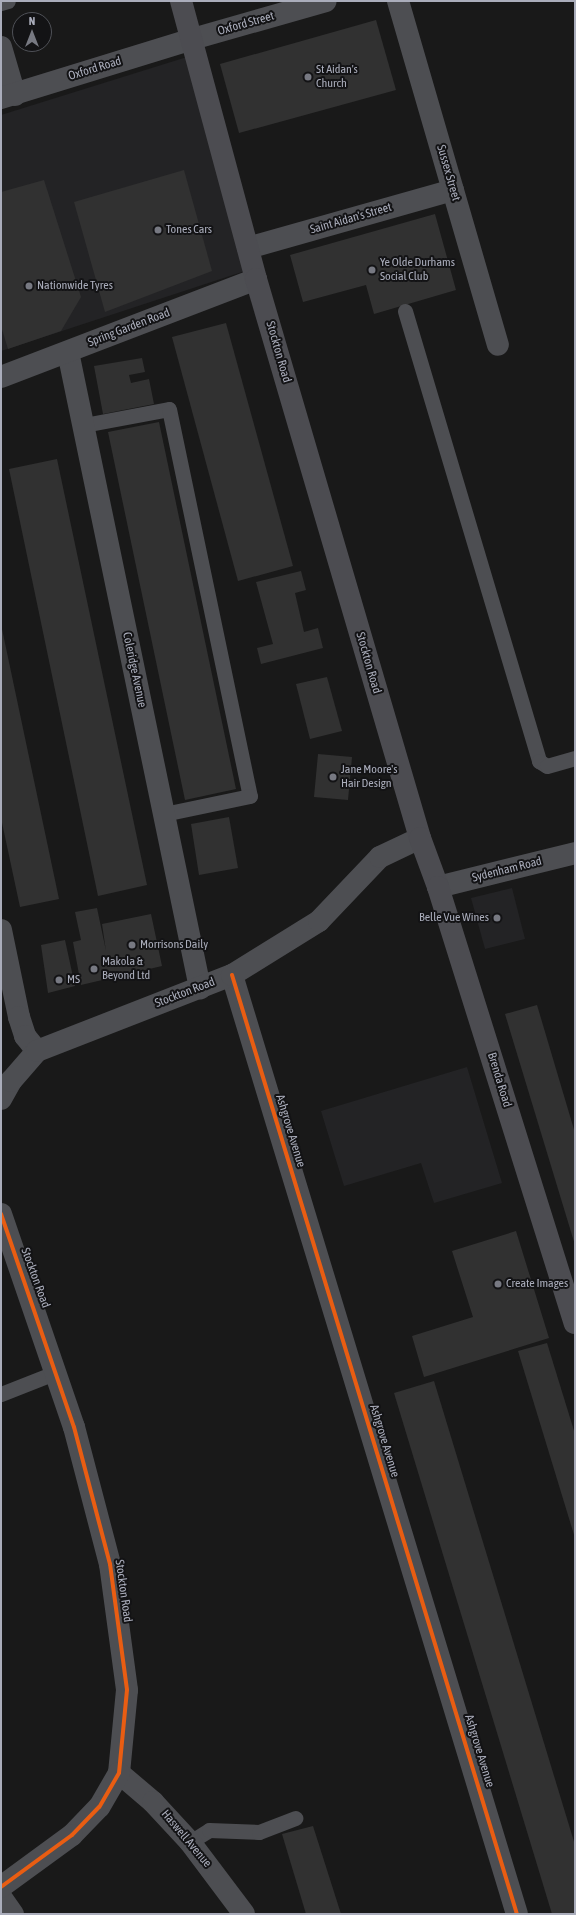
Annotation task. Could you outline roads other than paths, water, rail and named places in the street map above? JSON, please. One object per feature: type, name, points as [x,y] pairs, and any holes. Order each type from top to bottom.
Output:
[{"type":"main road","name":"Stockton Road","points":[[181,1],[190,40],[256,279],[420,838]]},
{"type":"main road","name":"Brenda Road","points":[[420,838],[438,887],[575,1323]]},
{"type":"street","name":"Oxford Street","points":[[190,40],[326,1]]},
{"type":"street","name":"Sussex Street","points":[[398,1],[498,345]]},
{"type":"street","name":"Oxford Road","points":[[8,97],[190,40]]},
{"type":"street","points":[[1,47],[8,97]]},
{"type":"street","name":"Saint Aidan's Street","points":[[248,248],[453,190]]},
{"type":"street","name":"Spring Garden Road","points":[[1,377],[256,279]]},
{"type":"street","name":"Coleridge Avenue","points":[[68,352],[200,988]]},
{"type":"street","name":"Stockton Road","points":[[1,1099],[11,1081],[37,1051],[232,975],[319,921],[380,858],[420,838]]},
{"type":"street","name":"Sydenham Road","points":[[438,887],[575,853]]},
{"type":"street","points":[[1,930],[19,1017],[25,1036],[37,1051]]},
{"type":"street","name":"Ashgrove Avenue","points":[[232,975],[518,1914]]},
{"type":"street","name":"Stockton Road","points":[[1,1214],[57,1372],[110,1564],[126,1690],[119,1773],[99,1807],[72,1835],[1,1887]]},
{"type":"street","name":"Haswell Avenue","points":[[119,1773],[153,1802],[190,1842],[244,1914]]},
{"type":"street","points":[[1,1897],[12,1914]]},
{"type":"lane","points":[[1,3],[8,1]]},
{"type":"lane","points":[[405,311],[539,761],[547,766],[575,758]]},
{"type":"lane","points":[[84,425],[169,409],[250,796],[164,814]]},
{"type":"lane","points":[[1,1394],[57,1372]]},
{"type":"lane","points":[[190,1842],[209,1830],[259,1832],[295,1818]]},
{"type":"place","name":"St Aidan's Church","points":[[308,77]]},
{"type":"place","name":"Tones Cars","points":[[158,230]]},
{"type":"place","name":"Ye Olde Durhams Social Club","points":[[372,270]]},
{"type":"place","name":"Nationwide Tyres","points":[[29,286]]},
{"type":"place","name":"Jane Moore's Hair Design","points":[[333,777]]},
{"type":"place","name":"Belle Vue Wines","points":[[497,918]]},
{"type":"place","name":"Morrisons Daily","points":[[132,945]]},
{"type":"place","name":"Makola & Beyond Ltd","points":[[94,969]]},
{"type":"place","name":"MS","points":[[59,980]]},
{"type":"place","name":"Create Images","points":[[498,1284]]}]
